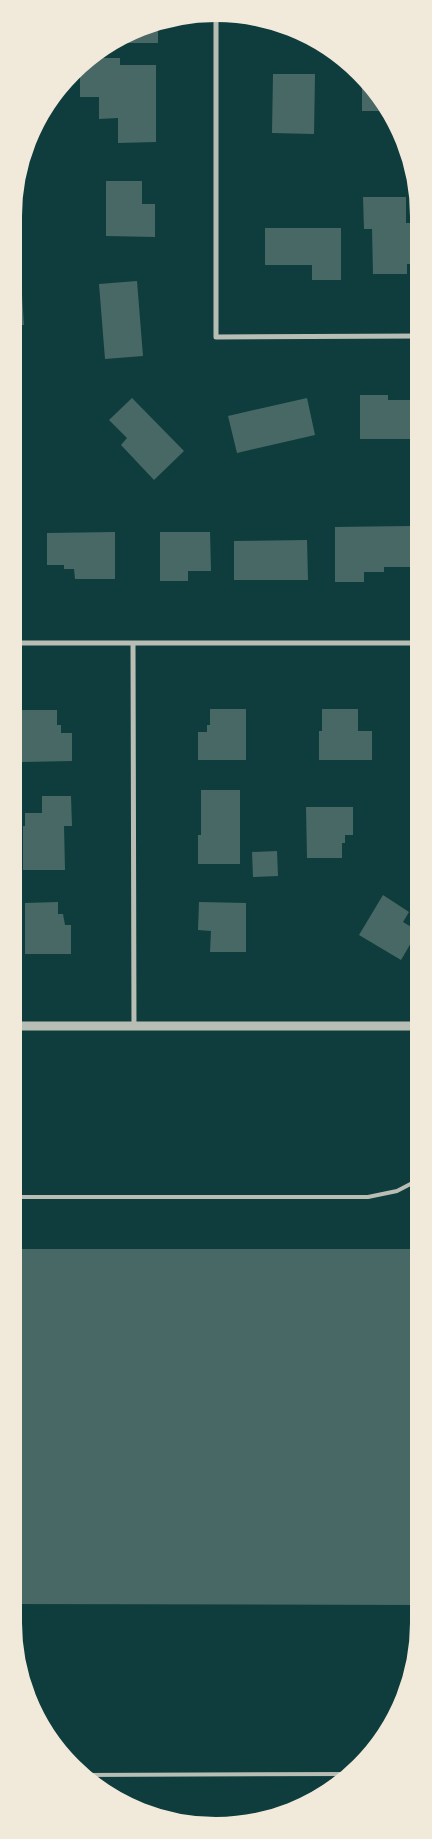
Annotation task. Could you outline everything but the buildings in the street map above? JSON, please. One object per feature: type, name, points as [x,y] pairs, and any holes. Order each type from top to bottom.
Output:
[{"type":"street","points":[[216,19],[216,337],[413,336]]},
{"type":"street","points":[[19,643],[413,643]]},
{"type":"street","points":[[133,643],[134,1026]]},
{"type":"street","points":[[19,1026],[413,1026]]},
{"type":"lane","points":[[19,1197],[368,1197],[397,1191],[413,1183]]},
{"type":"lane","points":[[91,1775],[342,1774]]}]
